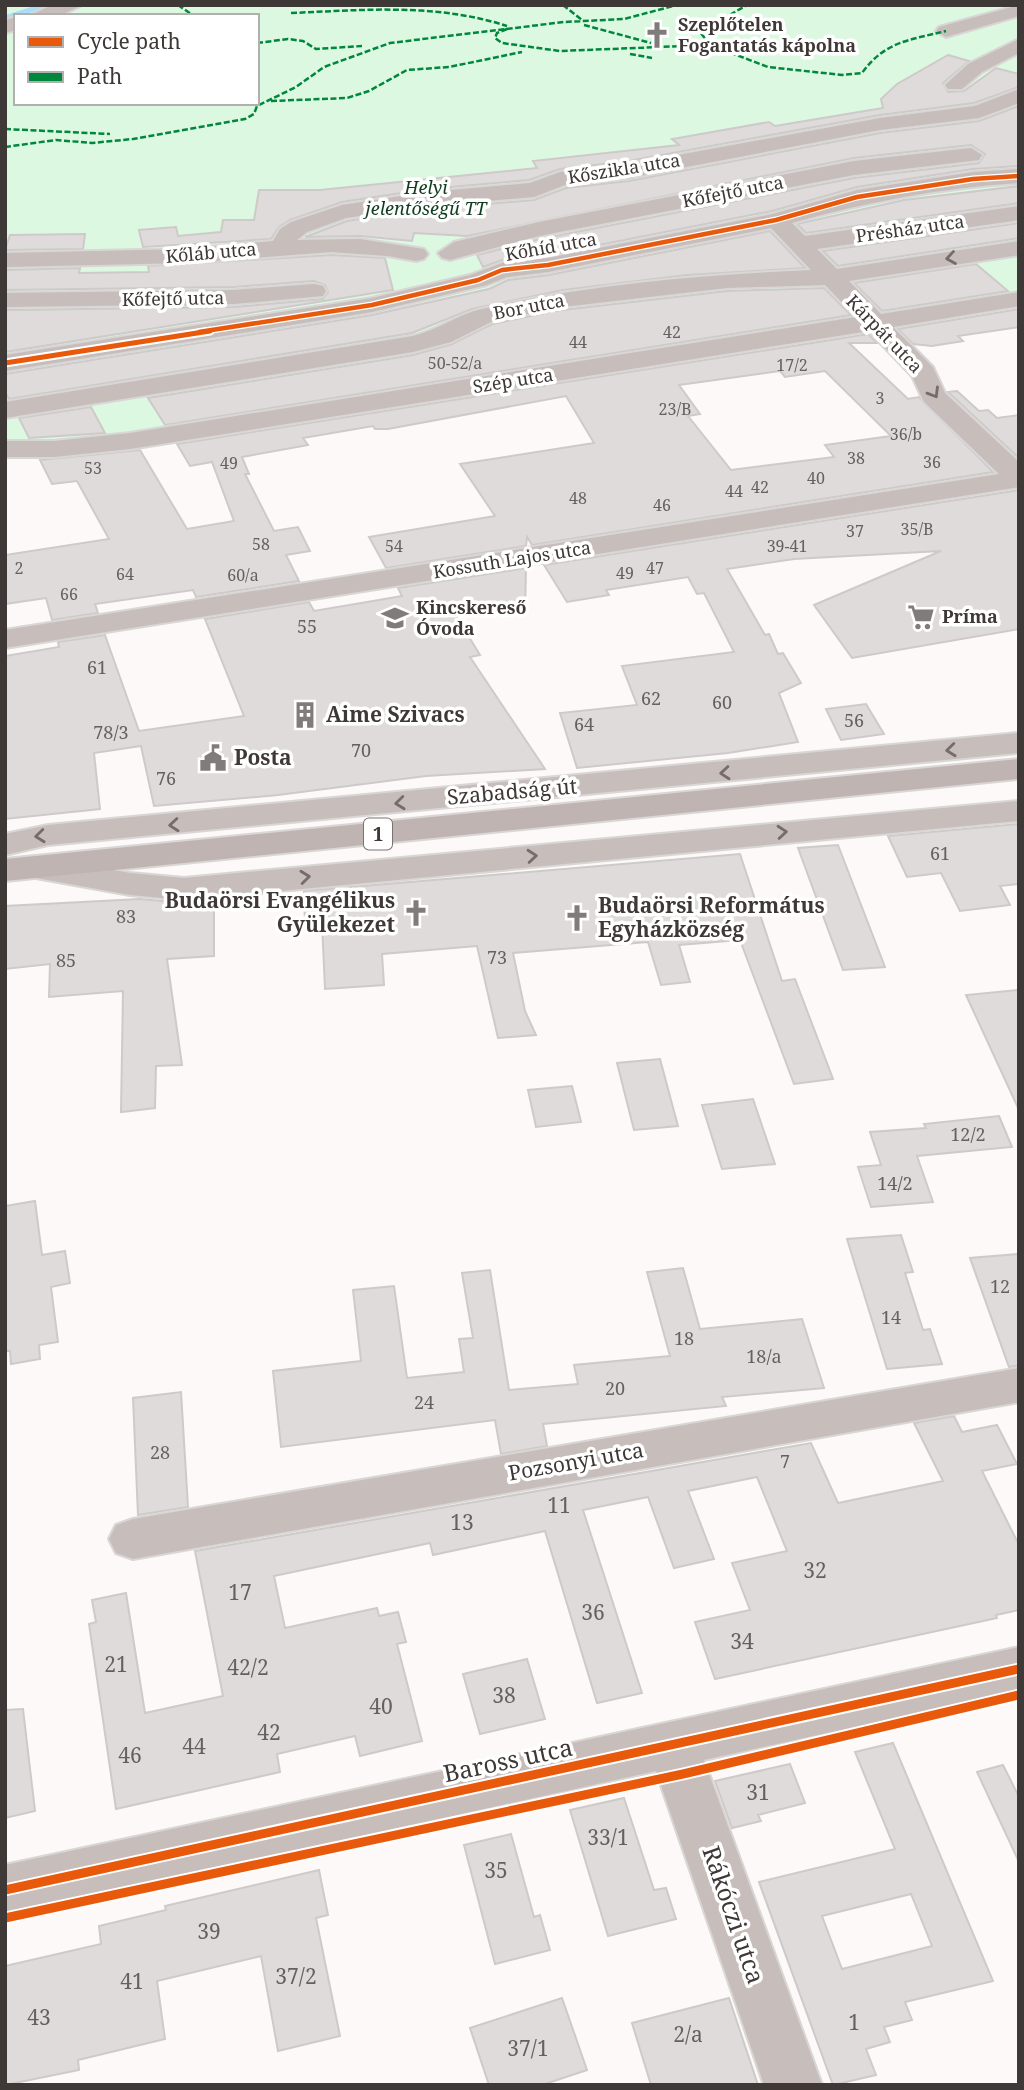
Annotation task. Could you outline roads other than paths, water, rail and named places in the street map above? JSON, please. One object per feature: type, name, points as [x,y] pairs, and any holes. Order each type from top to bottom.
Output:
[{"type":"main road","name":"Szabadság út","points":[[20,869],[1019,769]]},
{"type":"street","points":[[45,14],[72,5]]},
{"type":"street","points":[[946,31],[1019,10]]},
{"type":"street","points":[[955,85],[975,68],[1019,45]]},
{"type":"street","name":"Kőszikla utca","points":[[282,247],[288,234],[311,220],[329,215],[428,199],[534,190],[560,179],[629,171],[880,124],[979,112],[1019,95]]},
{"type":"street","name":"Kőfejtő utca","points":[[419,261],[433,250],[450,253],[462,247],[522,233],[854,168],[952,156],[1002,155]]},
{"type":"street","name":"Kőhíd utca","points":[[5,363],[372,305],[478,280],[502,270],[548,265],[776,220],[857,197],[973,179],[1019,176]]},
{"type":"street","points":[[534,190],[587,204],[606,217]]},
{"type":"street","name":"Présház utca","points":[[801,244],[1019,213]]},
{"type":"street","name":"Kárpát utca","points":[[776,220],[924,373],[933,396],[1019,478]]},
{"type":"street","name":"Kőláb utca","points":[[5,260],[145,258],[282,247],[370,247],[419,261]]},
{"type":"street","name":"Bor utca","points":[[5,410],[413,344],[442,337],[483,316],[554,301],[726,281],[829,277],[1019,248]]},
{"type":"street","points":[[387,277],[419,261]]},
{"type":"street","name":"Kőfejtő utca","points":[[5,300],[289,295],[354,284]]},
{"type":"street","name":"Szép utca","points":[[5,449],[54,449],[130,441],[1019,299]]},
{"type":"street","name":"Kossuth Lajos utca","points":[[5,639],[1019,478]]},
{"type":"street","name":"Szabadság út","points":[[5,845],[48,835],[1019,743]]},
{"type":"street","name":"Szabadság út","points":[[20,869],[184,889],[1019,811]]},
{"type":"street","name":"Pozsonyi utca","points":[[134,1539],[1019,1385]]},
{"type":"street","name":"Baross utca","points":[[5,1890],[1019,1669]]},
{"type":"street","name":"Rákóczi utca","points":[[673,1745],[793,2085]]},
{"type":"waterway","points":[[18,14],[46,5]]},
{"type":"waterway","points":[[5,18],[14,15]]},
{"type":"place","name":"Szeplőtelen Fogantatás kápolna","points":[[657,35]]},
{"type":"place","name":"Príma","points":[[921,617]]},
{"type":"place","name":"Kincskereső Óvoda","points":[[395,618]]},
{"type":"place","name":"Aime Szivacs","points":[[305,715]]},
{"type":"place","name":"Posta","points":[[213,758]]},
{"type":"place","name":"Budaörsi Evangélikus Gyülekezet","points":[[416,913]]},
{"type":"place","name":"Budaörsi Református Egyházközség","points":[[577,918]]},
{"type":"park label","name":"Helyi jelentőségű TT","points":[[426,198]]}]
